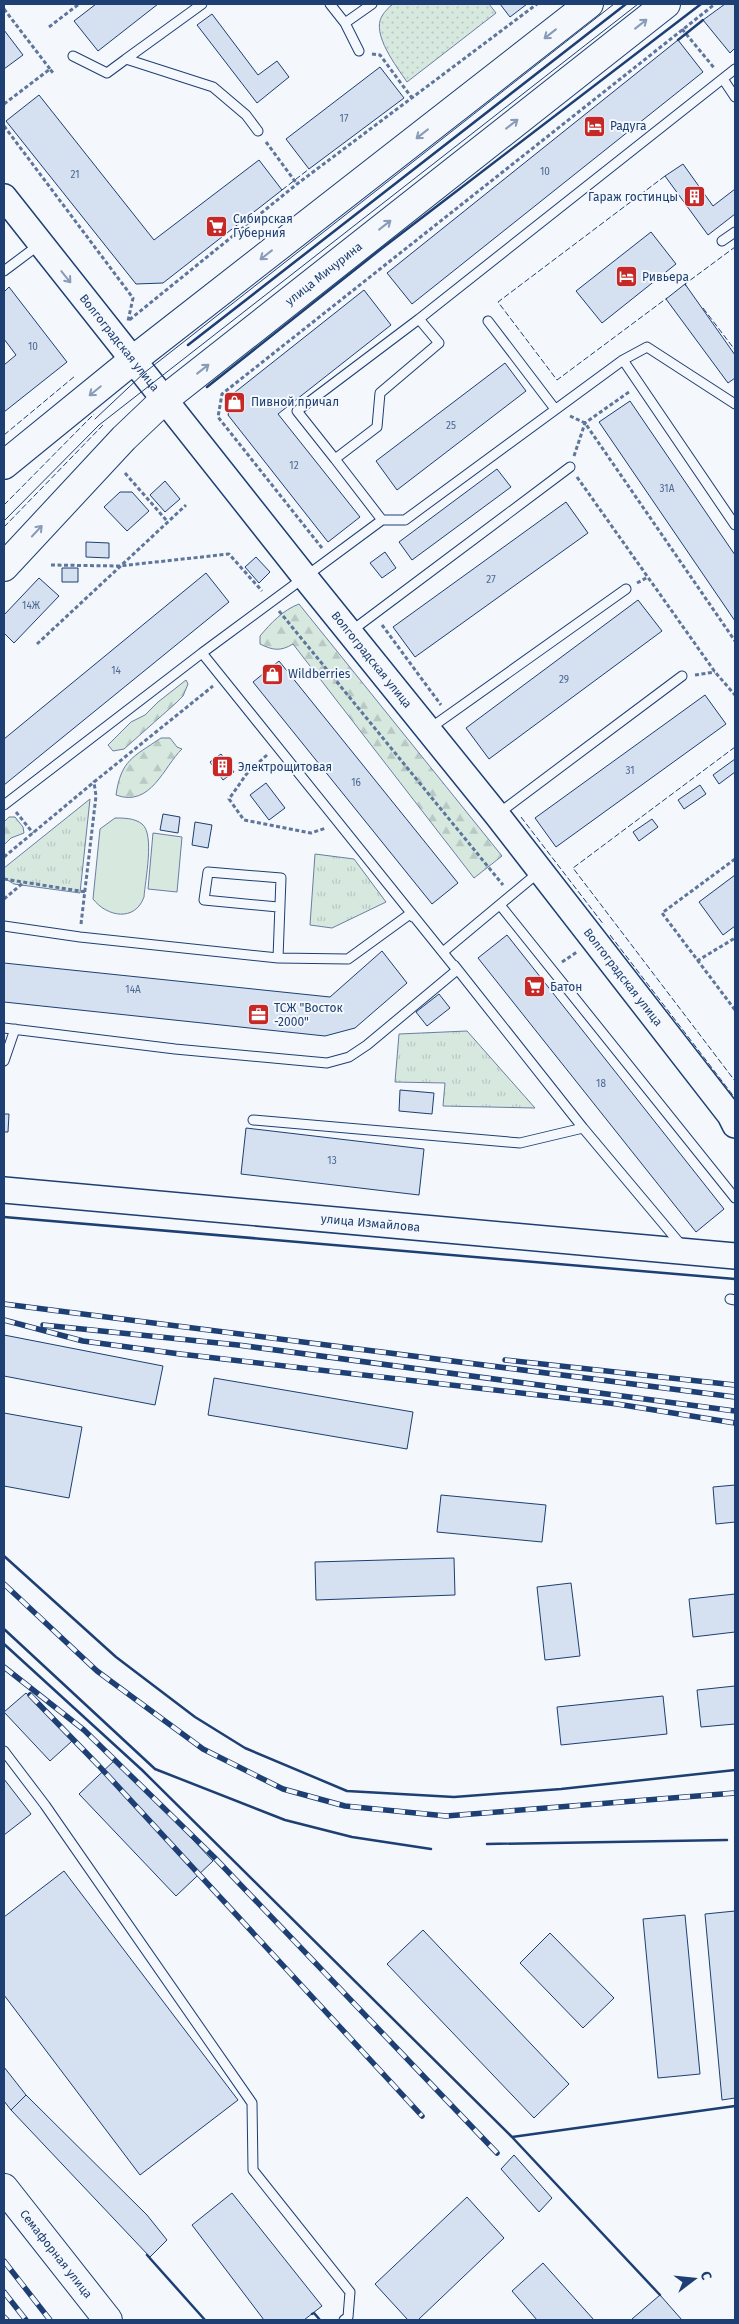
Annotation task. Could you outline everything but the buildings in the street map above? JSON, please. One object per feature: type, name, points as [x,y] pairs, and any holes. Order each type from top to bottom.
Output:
[{"type":"main road","points":[[4,465],[132,360],[588,4]]},
{"type":"main road","name":"улица Мичурина","points":[[4,567],[124,438],[165,399],[666,4]]},
{"type":"main road","name":"Семафорная улица","points":[[4,2188],[108,2320]]},
{"type":"street","name":"Волгоградская улица","points":[[4,197],[304,576],[497,815],[730,1115],[735,1125]]},
{"type":"street","name":"улица Измайлова","points":[[4,1190],[735,1256]]},
{"type":"lane","points":[[73,56],[107,73],[202,4]]},
{"type":"lane","points":[[330,4],[346,23],[359,51]]},
{"type":"lane","points":[[346,23],[372,4]]},
{"type":"lane","points":[[126,60],[213,87],[246,115],[260,134]]},
{"type":"lane","points":[[382,520],[297,410],[419,318],[735,70]]},
{"type":"lane","points":[[723,79],[735,97]]},
{"type":"lane","points":[[722,241],[735,232]]},
{"type":"lane","points":[[4,271],[40,244]]},
{"type":"lane","points":[[335,459],[377,427],[380,393],[439,343],[419,318]]},
{"type":"lane","points":[[488,321],[555,409]]},
{"type":"lane","points":[[6,804],[329,557],[382,520],[405,520],[623,360],[647,347],[735,404]]},
{"type":"lane","points":[[623,360],[735,525]]},
{"type":"lane","points":[[350,632],[570,467]]},
{"type":"lane","points":[[429,729],[626,589]]},
{"type":"lane","points":[[202,653],[410,914],[443,952],[583,1128],[686,1252]]},
{"type":"lane","points":[[497,815],[682,676]]},
{"type":"lane","points":[[443,952],[540,870]]},
{"type":"lane","points":[[278,907],[204,900],[208,872],[281,878],[278,907],[278,958]]},
{"type":"lane","points":[[500,905],[735,1198]]},
{"type":"lane","points":[[4,926],[80,937],[278,958],[348,959],[410,914]]},
{"type":"lane","points":[[4,1028],[174,1049],[327,1063],[349,1057],[367,1045],[457,970]]},
{"type":"lane","points":[[4,1060],[15,1029]]},
{"type":"lane","points":[[253,1120],[520,1143],[583,1128]]},
{"type":"lane","points":[[4,1751],[45,1805],[252,2103],[252,2170],[350,2292],[348,2317],[344,2320]]},
{"type":"path","points":[[49,27],[80,4]]},
{"type":"path","points":[[4,126],[133,298],[128,321],[297,184],[536,4]]},
{"type":"path","points":[[329,557],[218,417],[222,394],[714,4]]},
{"type":"path","points":[[4,10],[53,73]]},
{"type":"path","points":[[682,29],[723,79]]},
{"type":"path","points":[[359,51],[380,55],[412,98]]},
{"type":"path","points":[[4,104],[50,69]]},
{"type":"path","points":[[260,134],[297,184]]},
{"type":"path","points":[[639,385],[585,422],[570,467],[715,672],[735,695]]},
{"type":"path","points":[[585,422],[735,641]]},
{"type":"path","points":[[126,473],[167,521]]},
{"type":"path","points":[[37,644],[186,505]]},
{"type":"path","points":[[51,565],[119,566],[229,554],[271,601],[511,895]]},
{"type":"path","points":[[682,676],[715,672]]},
{"type":"path","points":[[4,857],[222,679]]},
{"type":"path","points":[[276,747],[248,772],[229,799],[244,820],[311,833],[338,823]]},
{"type":"path","points":[[80,937],[96,796],[94,782]]},
{"type":"path","points":[[6,804],[33,833]]},
{"type":"path","points":[[735,859],[662,914],[735,1010]]},
{"type":"path","points":[[4,879],[86,892]]},
{"type":"path","points":[[4,899],[23,882]]},
{"type":"path","points":[[697,961],[735,938]]},
{"type":"green space","points":[[393,4],[489,4],[496,13],[407,82],[382,41],[380,32],[382,16]]},
{"type":"green space","points":[[299,604],[502,856],[474,878],[293,644],[277,649],[260,644],[260,636],[273,622],[283,613]]},
{"type":"green space","points":[[186,680],[188,684],[183,696],[176,703],[124,749],[113,751],[108,745],[131,722],[145,715]]},
{"type":"green space","points":[[161,738],[170,738],[177,747],[182,749],[148,791],[139,796],[116,795],[121,774],[130,760]]},
{"type":"green space","points":[[90,799],[80,893],[14,884],[4,878],[4,868]]},
{"type":"green space","points":[[9,817],[15,817],[23,827],[24,833],[11,838],[4,845],[4,822]]},
{"type":"green space","points":[[115,818],[132,819],[142,824],[146,829],[149,847],[144,897],[140,905],[134,910],[120,914],[106,910],[93,899],[100,829]]},
{"type":"green space","points":[[153,833],[182,837],[177,892],[148,889]]},
{"type":"green space","points":[[315,854],[354,859],[386,902],[332,928],[310,925]]},
{"type":"green space","points":[[467,1031],[535,1108],[443,1106],[445,1083],[395,1082],[399,1034]]},
{"type":"tram line","points":[[95,419],[144,373],[614,4]]},
{"type":"tram line","points":[[4,521],[99,425],[638,4]]},
{"type":"railway","points":[[4,1304],[735,1397]]},
{"type":"railway","points":[[4,1320],[83,1341],[180,1354],[617,1404],[735,1423]]},
{"type":"railway","points":[[43,1325],[238,1345],[735,1411]]},
{"type":"railway","points":[[505,1360],[735,1385]]},
{"type":"railway","points":[[4,1584],[97,1671],[203,1749],[283,1789],[345,1806],[446,1816],[735,1793]]},
{"type":"railway","points":[[4,1667],[84,1730],[214,1857],[497,2153]]},
{"type":"railway","points":[[30,1695],[99,1766],[422,2116]]},
{"type":"railway","points":[[4,2261],[50,2320]]},
{"type":"railway","points":[[4,2292],[26,2320]]},
{"type":"railway","points":[[4,2317],[7,2320]]},
{"type":"fence","points":[[282,190],[309,169]]},
{"type":"fence","points":[[665,176],[498,302],[557,380],[667,298]]},
{"type":"fence","points":[[686,286],[685,284],[735,247]]},
{"type":"fence","points":[[703,308],[735,350]]},
{"type":"fence","points":[[4,435],[75,376]]},
{"type":"fence","points":[[4,505],[94,414]]},
{"type":"fence","points":[[4,527],[104,424]]},
{"type":"fence","points":[[735,747],[573,868],[735,1081]]},
{"type":"fence","points":[[521,817],[604,925]]},
{"type":"fence","points":[[610,935],[735,1098]]},
{"type":"wall","points":[[188,345],[626,4]]},
{"type":"wall","points":[[207,387],[381,249],[701,4]]},
{"type":"wall","points":[[678,40],[703,20]]},
{"type":"wall","points":[[4,1217],[735,1279]]},
{"type":"wall","points":[[4,1556],[116,1657],[195,1717],[245,1748],[347,1791],[454,1797],[561,1789],[735,1770]]},
{"type":"wall","points":[[4,1629],[155,1769],[285,1820],[352,1837],[431,1849]]},
{"type":"wall","points":[[4,1644],[142,1770],[512,2137],[660,2295]]},
{"type":"wall","points":[[487,1844],[727,1840]]},
{"type":"wall","points":[[512,2137],[735,2106]]},
{"type":"wall","points":[[147,2255],[205,2320]]},
{"type":"wall","points":[[312,2314],[314,2313],[320,2320]]},
{"type":"place","name":"Радуга","points":[[594,126]]},
{"type":"place","name":"Гараж гостинцы","points":[[694,197]]},
{"type":"place","name":"Сибирская Губерния","points":[[217,226]]},
{"type":"place","name":"Ривьера","points":[[626,277]]},
{"type":"place","name":"Пивной причал","points":[[235,402]]},
{"type":"place","name":"Wildberries","points":[[272,674]]},
{"type":"place","name":"Электрощитовая","points":[[222,767]]},
{"type":"place","name":"Батон","points":[[534,987]]},
{"type":"place","name":"ТСЖ \"Восток -2000\"","points":[[258,1015]]}]
